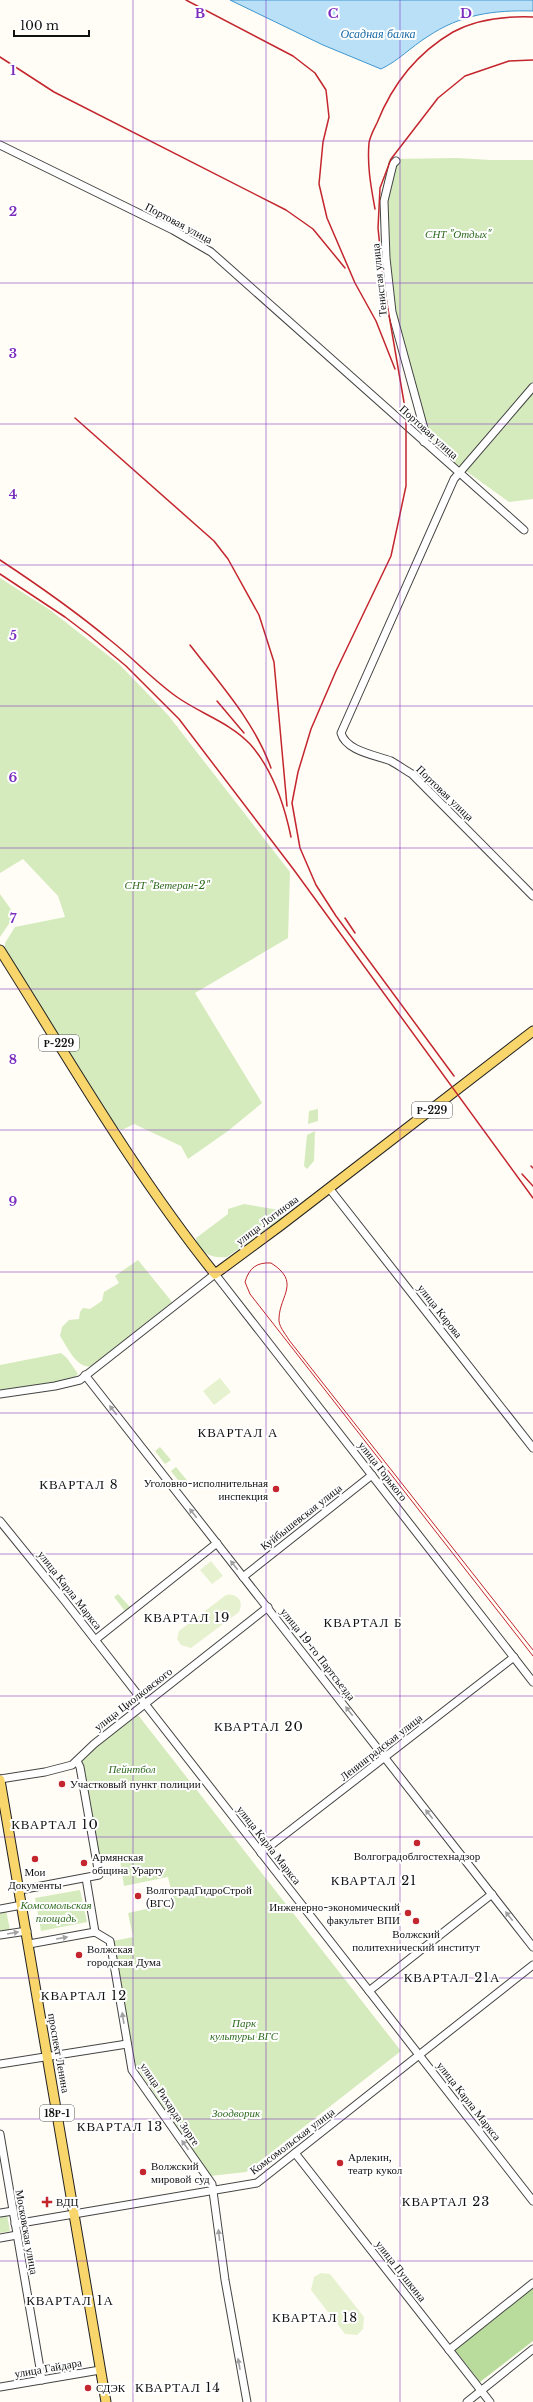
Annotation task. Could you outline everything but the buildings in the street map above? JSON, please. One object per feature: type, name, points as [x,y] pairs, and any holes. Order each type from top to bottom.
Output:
[{"type":"main road","name":"Р-229","points":[[0,950],[121,1141],[189,1241],[215,1274]]},
{"type":"main road","name":"улица Логинова","points":[[215,1274],[330,1188],[533,1031]]},
{"type":"main road","name":"проспект Ленина","points":[[0,1779],[27,1930],[106,2402]]},
{"type":"street","name":"Портовая улица","points":[[0,145],[205,248],[234,271],[458,473],[341,733],[346,742],[354,748],[392,762],[412,774],[533,896]]},
{"type":"street","name":"Тенистая улица","points":[[396,161],[393,164],[384,201],[386,258],[392,312],[426,436],[424,442]]},
{"type":"street","points":[[524,530],[458,473],[533,387]]},
{"type":"street","name":"улица Кирова","points":[[330,1188],[533,1448]]},
{"type":"street","name":"улица Логинова","points":[[0,1394],[67,1384],[80,1380],[215,1274]]},
{"type":"street","name":"улица Горького","points":[[215,1274],[533,1682]]},
{"type":"street","name":"улица 19-го Партсъезда","points":[[86,1375],[533,1947]]},
{"type":"street","name":"Куйбышевская улица","points":[[244,1577],[372,1475]]},
{"type":"street","name":"улица Карла Маркса","points":[[1,1523],[95,1640],[533,2201]]},
{"type":"street","points":[[95,1640],[217,1543]]},
{"type":"street","name":"улица Циолковского","points":[[0,1779],[45,1772],[72,1765],[78,1758],[268,1607]]},
{"type":"street","name":"Ленинградская улица","points":[[261,1853],[514,1657]]},
{"type":"street","points":[[20,1890],[99,1875],[80,1766],[77,1761]]},
{"type":"street","points":[[29,1944],[95,1932],[86,1878]]},
{"type":"street","points":[[369,1991],[492,1894]]},
{"type":"street","points":[[0,1909],[22,1905]]},
{"type":"street","points":[[0,1935],[27,1930]]},
{"type":"street","name":"улица Рихарда Зорге","points":[[95,1932],[110,1941],[132,2070],[212,2184],[227,2295],[247,2402]]},
{"type":"street","name":"Комсомольская улица","points":[[15,2224],[257,2183],[420,2056],[533,1965]]},
{"type":"street","points":[[0,2064],[127,2044]]},
{"type":"street","name":"Московская улица","points":[[0,2134],[42,2380]]},
{"type":"street","name":"улица Пушкина","points":[[296,2153],[490,2402]]},
{"type":"street","points":[[0,2213],[13,2211]]},
{"type":"street","points":[[0,2238],[17,2235]]},
{"type":"street","points":[[449,2350],[533,2283]]},
{"type":"street","points":[[467,2402],[533,2349]]},
{"type":"street","name":"улица Гайдара","points":[[0,2387],[100,2370]]},
{"type":"green space","name":"СНТ \"Отдых\"","points":[[457,158],[533,160],[533,499],[509,502],[423,440],[388,309],[379,204],[389,159]]},
{"type":"green space","name":"СНТ \"Ветеран-2\"","points":[[0,578],[50,610],[119,664],[168,715],[290,872],[288,938],[195,993],[262,1103],[228,1131],[188,1159],[181,1146],[134,1124],[122,1130],[117,1128],[5,950],[5,943],[15,927],[65,917],[58,896],[23,859],[0,873]]},
{"type":"green space","points":[[0,894],[15,915],[0,937]]},
{"type":"green space","points":[[318,1109],[318,1121],[308,1124],[309,1111]]},
{"type":"green space","points":[[315,1131],[314,1161],[307,1169],[304,1166],[307,1135]]},
{"type":"green space","points":[[244,1204],[279,1210],[282,1218],[227,1257],[212,1256],[199,1248],[196,1238],[228,1214],[228,1209]]},
{"type":"green space","points":[[138,1260],[172,1302],[92,1366],[82,1364],[73,1356],[60,1336],[62,1327],[69,1320],[79,1319],[80,1312],[83,1308],[90,1309],[102,1301],[104,1292],[119,1283],[115,1276]]},
{"type":"green space","points":[[61,1353],[67,1358],[78,1374],[72,1379],[0,1391],[0,1365]]},
{"type":"green space","points":[[220,1378],[231,1392],[214,1405],[203,1391]]},
{"type":"green space","points":[[160,1447],[171,1460],[165,1464],[155,1451]]},
{"type":"green space","points":[[176,1467],[190,1484],[184,1488],[171,1471]]},
{"type":"green space","points":[[211,1561],[223,1576],[212,1584],[200,1570]]},
{"type":"green space","points":[[118,1594],[130,1607],[125,1611],[114,1597]]},
{"type":"green space","points":[[226,1595],[234,1595],[239,1599],[241,1605],[239,1612],[191,1648],[181,1645],[177,1639],[179,1631]]},
{"type":"green space","name":"Парк культуры ВГС","points":[[138,1715],[401,2051],[246,2172],[210,2176],[136,2066],[113,1941],[133,1937],[128,1913],[174,1903],[168,1877],[124,1886],[120,1860],[100,1863],[81,1758]]},
{"type":"green space","name":"Комсомольская площадь","points":[[80,1890],[87,1922],[41,1931],[35,1898]]},
{"type":"green space","points":[[6,1910],[10,1930],[0,1931],[0,1912]]},
{"type":"green space","points":[[7,2215],[10,2231],[0,2233],[0,2216]]},
{"type":"green space","points":[[321,2273],[330,2274],[364,2317],[363,2329],[357,2335],[345,2334],[311,2290],[314,2277]]},
{"type":"green space","points":[[533,2287],[533,2341],[480,2382],[454,2349]]},
{"type":"water","name":"Осадная балка","points":[[230,0],[533,0],[533,11],[505,11],[465,18],[440,29],[381,69],[323,45]]},
{"type":"tram line","points":[[533,1650],[289,1340],[279,1321],[280,1310],[287,1289],[285,1276],[271,1263],[254,1267],[249,1273],[245,1282],[250,1294],[533,1656]]},
{"type":"railway","points":[[186,0],[293,56],[315,73],[326,90],[329,117],[323,142],[319,184],[327,218],[355,283],[376,321],[395,369]]},
{"type":"railway","points":[[375,209],[369,168],[370,140],[383,109],[398,83],[407,71],[440,40],[462,28],[492,19],[533,17]]},
{"type":"railway","points":[[0,57],[54,92],[286,210],[313,229],[345,268]]},
{"type":"railway","points":[[454,1076],[336,916],[316,885],[300,848],[292,803],[298,772],[311,729],[336,671],[391,556],[406,486],[406,414],[384,286],[378,228],[380,188],[391,159],[438,98],[465,76],[509,61],[533,60]]},
{"type":"railway","points":[[75,418],[214,541],[228,559],[259,615],[274,662],[287,806]]},
{"type":"railway","points":[[0,560],[83,619],[177,697],[242,736],[258,754],[271,776],[281,799],[291,837]]},
{"type":"railway","points":[[0,574],[65,617],[90,636],[126,666],[179,719],[294,870],[533,1198]]},
{"type":"railway","points":[[190,645],[246,719],[264,751],[271,768]]},
{"type":"railway","points":[[217,701],[244,733]]},
{"type":"railway","points":[[345,918],[355,933]]},
{"type":"railway","points":[[522,1174],[533,1186]]},
{"type":"place","name":"Уголовно-исполнительная инспекция","points":[[276,1489]]},
{"type":"place","name":"Участковый пункт полиции","points":[[62,1784]]},
{"type":"place","name":"Волгоградоблгостехнадзор","points":[[417,1843]]},
{"type":"place","name":"Мои Документы","points":[[35,1859]]},
{"type":"place","name":"Армянская община Урарту","points":[[84,1863]]},
{"type":"place","name":"ВолгоградГидроСтрой (ВГС)","points":[[138,1896]]},
{"type":"place","name":"Инженерно-экономический факультет ВПИ","points":[[408,1913]]},
{"type":"place","name":"Волжский политехнический институт","points":[[416,1921]]},
{"type":"place","name":"Волжская городская Дума","points":[[79,1955]]},
{"type":"place","name":"Арлекин, театр кукол","points":[[340,2163]]},
{"type":"place","name":"Волжский мировой суд","points":[[143,2172]]},
{"type":"place","name":"ВДЦ","points":[[47,2202]]},
{"type":"place","name":"СДЭК","points":[[88,2388]]},
{"type":"district","name":"КВАРТАЛ А","points":[[238,1432]]},
{"type":"district","name":"КВАРТАЛ 8","points":[[79,1484]]},
{"type":"district","name":"КВАРТАЛ 19","points":[[187,1617]]},
{"type":"district","name":"КВАРТАЛ Б","points":[[363,1622]]},
{"type":"district","name":"КВАРТАЛ 20","points":[[259,1726]]},
{"type":"district","name":"КВАРТАЛ 10","points":[[55,1824]]},
{"type":"district","name":"КВАРТАЛ 21","points":[[374,1880]]},
{"type":"district","name":"КВАРТАЛ 21А","points":[[452,1977]]},
{"type":"district","name":"КВАРТАЛ 12","points":[[84,1995]]},
{"type":"district","name":"КВАРТАЛ 13","points":[[120,2126]]},
{"type":"district","name":"КВАРТАЛ 23","points":[[446,2201]]},
{"type":"district","name":"КВАРТАЛ 1А","points":[[70,2300]]},
{"type":"district","name":"КВАРТАЛ 18","points":[[315,2317]]},
{"type":"district","name":"КВАРТАЛ 14","points":[[178,2387]]},
{"type":"park label","name":"Пейнтбол","points":[[132,1769]]},
{"type":"park label","name":"Зоодворик","points":[[236,2113]]}]
